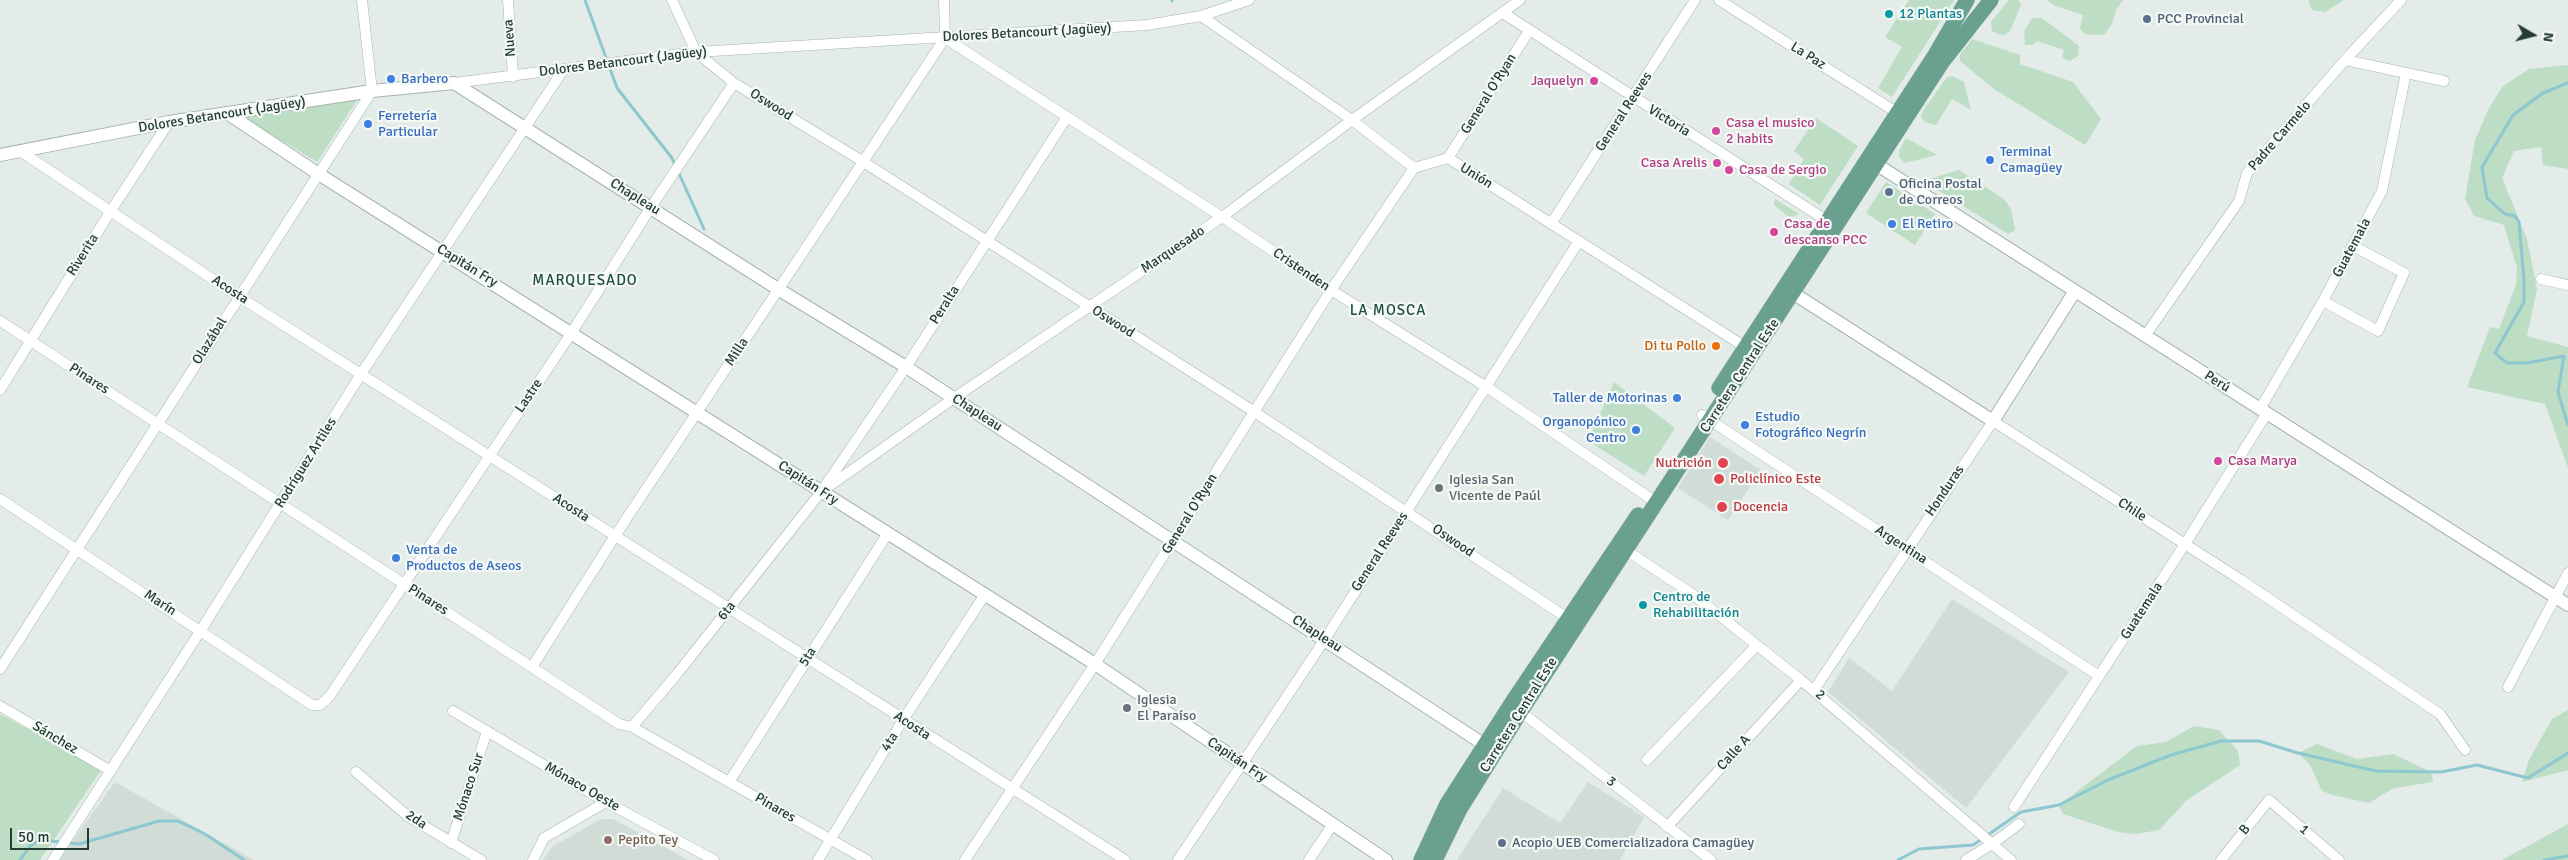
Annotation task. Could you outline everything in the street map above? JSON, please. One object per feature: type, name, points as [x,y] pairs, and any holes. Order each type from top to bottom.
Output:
[{"type":"main road","name":"Carretera Central Este","points":[[1877,165],[1896,112],[1958,17],[1967,0]]},
{"type":"main road","name":"Carretera Central Este","points":[[1421,860],[1447,804],[1490,748],[1653,501],[1832,223],[1877,165],[1943,61],[1991,0]]},
{"type":"main road","name":"Carretera Central Este","points":[[1436,860],[1490,748]]},
{"type":"street","points":[[362,0],[372,91]]},
{"type":"street","name":"Nueva","points":[[508,0],[513,77]]},
{"type":"street","name":"Oswood","points":[[672,0],[696,52],[734,83],[862,161],[1253,411],[1407,510],[1573,622]]},
{"type":"street","points":[[944,0],[945,38]]},
{"type":"street","name":"Dolores Betancourt (Jagüey)","points":[[0,155],[169,122],[372,91],[513,77],[696,52],[1100,30],[1147,25],[1201,16],[1249,0]]},
{"type":"street","name":"Marquesado","points":[[822,492],[954,398],[1222,217],[1352,120],[1520,0]]},
{"type":"street","name":"General Reeves","points":[[1551,224],[1695,0]]},
{"type":"street","name":"La Paz","points":[[1719,0],[1896,112]]},
{"type":"street","name":"Padre Carmelo","points":[[2145,336],[2239,201],[2247,173],[2401,0]]},
{"type":"street","name":"Victoria","points":[[1503,13],[1633,98],[1832,223]]},
{"type":"street","points":[[1201,16],[1352,120],[1414,168]]},
{"type":"street","name":"General O'Ryan","points":[[1448,158],[1529,31]]},
{"type":"street","name":"Cristenden","points":[[945,38],[1222,217],[1331,290],[1485,386],[1653,501]]},
{"type":"street","name":"Milla","points":[[532,668],[615,536],[945,38]]},
{"type":"street","points":[[2346,60],[2444,81]]},
{"type":"street","name":"Rodríguez Artiles","points":[[53,860],[201,630],[361,374],[564,69]]},
{"type":"street","name":"Guatemala","points":[[2014,807],[2185,544],[2264,411],[2353,246],[2382,191],[2406,73]]},
{"type":"street","name":"Chapleau","points":[[454,83],[778,289],[906,367],[1174,540],[1490,748]]},
{"type":"street","name":"Lastre","points":[[320,706],[329,697],[572,332],[651,207],[734,83]]},
{"type":"street","name":"Olazábal","points":[[0,669],[317,173],[372,91]]},
{"type":"street","name":"Capitán Fry","points":[[227,114],[317,173],[572,332],[984,596],[1094,664],[1386,860]]},
{"type":"street","name":"Peralta","points":[[822,492],[906,367],[1067,117]]},
{"type":"street","name":"Riverita","points":[[0,390],[110,212],[169,122]]},
{"type":"street","name":"Acosta","points":[[20,151],[238,296],[1125,860]]},
{"type":"street","name":"Unión","points":[[1414,168],[1448,158],[1750,350]]},
{"type":"street","name":"Perú","points":[[1877,165],[2568,605]]},
{"type":"street","name":"General O'Ryan","points":[[964,860],[1174,540],[1253,411],[1331,290],[1414,168]]},
{"type":"street","name":"General Reeves","points":[[1178,860],[1325,639],[1579,241]]},
{"type":"street","points":[[2323,301],[2378,332],[2404,273],[2353,246]]},
{"type":"street","points":[[2540,279],[2568,284]]},
{"type":"street","name":"Chile","points":[[1789,290],[2185,544],[2440,714],[2465,750]]},
{"type":"street","name":"Honduras","points":[[1814,690],[1906,549],[1993,421],[2075,291]]},
{"type":"street","name":"Pinares","points":[[0,321],[619,724],[632,727],[867,860]]},
{"type":"street","name":"Argentina","points":[[1706,418],[2099,676]]},
{"type":"street","name":"6ta","points":[[632,727],[822,492]]},
{"type":"street","name":"Marín","points":[[0,500],[201,630],[312,705],[320,706]]},
{"type":"street","name":"5ta","points":[[729,782],[888,533]]},
{"type":"street","name":"2","points":[[1622,548],[1691,594],[1814,690],[2011,860]]},
{"type":"street","points":[[2508,687],[2554,596],[2568,573]]},
{"type":"street","name":"4ta","points":[[818,860],[829,839],[984,596]]},
{"type":"street","points":[[1647,760],[1757,645]]},
{"type":"street","name":"Calle A","points":[[1667,826],[1801,680]]},
{"type":"street","name":"Sánchez","points":[[0,706],[111,771]]},
{"type":"street","name":"3","points":[[1516,708],[1711,860]]},
{"type":"street","name":"Mónaco Oeste","points":[[453,711],[606,802],[714,860]]},
{"type":"street","name":"Mónaco Sur","points":[[450,842],[487,731]]},
{"type":"street","name":"2da","points":[[356,772],[410,817],[450,842],[463,856],[481,860]]},
{"type":"street","name":"B","points":[[2221,860],[2269,800]]},
{"type":"street","name":"1","points":[[2269,800],[2339,860]]},
{"type":"street","points":[[533,860],[544,838],[606,802]]},
{"type":"street","points":[[1309,860],[1333,824]]},
{"type":"street","points":[[1966,860],[2019,824]]},
{"type":"shaded area","name":"Policlínico Este","points":[[1710,437],[1761,470],[1728,520],[1678,488]]},
{"type":"shaded area","points":[[1952,599],[2069,672],[1966,808],[1828,692],[1849,658],[1892,691]]},
{"type":"shaded area","points":[[115,782],[254,860],[59,860]]},
{"type":"shaded area","name":"Acopio UEB Comercializadora Camagüey","points":[[1588,782],[1644,817],[1620,860],[1457,860],[1503,788],[1560,823]]},
{"type":"shaded area","name":"Pepito Tey","points":[[601,819],[613,819],[688,860],[543,860],[553,846]]},
{"type":"green space","points":[[1909,0],[1954,0],[1892,97],[1878,88],[1902,47],[1885,37]]},
{"type":"green space","points":[[2009,0],[2018,0],[2021,5],[2010,31],[2005,35],[1998,34],[1992,31],[1991,22]]},
{"type":"green space","points":[[2046,0],[2123,0],[2116,10],[2112,24],[2105,34],[2096,35],[2085,34],[2080,29],[2083,15],[2056,6]]},
{"type":"green space","points":[[2308,0],[2344,0],[2325,12],[2312,10]]},
{"type":"green space","points":[[2032,18],[2042,18],[2079,46],[2078,56],[2070,61],[2062,58],[2064,50],[2037,41],[2033,45],[2025,45],[2024,31]]},
{"type":"green space","points":[[1972,39],[2020,55],[2020,64],[2073,82],[2101,119],[2085,145],[1994,89],[1960,61],[1960,55]]},
{"type":"green space","points":[[2568,65],[2568,169],[2543,165],[2541,147],[2514,151],[2502,178],[2527,239],[2537,290],[2527,336],[2568,347],[2568,468],[2545,404],[2467,387],[2490,327],[2499,329],[2516,285],[2517,268],[2504,225],[2474,216],[2465,199],[2475,140],[2489,108],[2503,86],[2529,69]]},
{"type":"green space","points":[[1952,76],[1964,82],[1971,110],[1952,99],[1936,125],[1925,122],[1921,117],[1923,111],[1947,77]]},
{"type":"green space","points":[[357,100],[317,162],[243,117]]},
{"type":"green space","points":[[1816,118],[1858,146],[1820,205],[1789,184],[1804,159],[1794,151]]},
{"type":"green space","points":[[1906,138],[1937,155],[1905,163],[1899,157],[1899,151]]},
{"type":"green space","points":[[1959,170],[2004,199],[2011,209],[2015,230],[2008,234],[1923,181]]},
{"type":"green space","points":[[1886,182],[1935,214],[1915,245],[1866,213]]},
{"type":"green space","points":[[1775,199],[1799,214],[1792,217],[1786,215],[1774,205]]},
{"type":"green space","points":[[1614,382],[1675,428],[1644,476],[1588,441]]},
{"type":"green space","points":[[2568,710],[2568,770],[2522,782],[2529,760],[2552,719]]},
{"type":"green space","points":[[0,714],[102,769],[40,860],[0,860]]},
{"type":"green space","points":[[2194,726],[2219,730],[2238,751],[2240,765],[2187,800],[2159,830],[2135,834],[2118,832],[2063,814],[2059,805],[2137,746],[2166,742]]},
{"type":"green space","points":[[2317,744],[2357,759],[2393,754],[2431,772],[2433,782],[2394,788],[2369,803],[2333,795],[2322,791],[2310,765],[2298,753]]},
{"type":"green space","points":[[2568,824],[2568,860],[2502,860]]},
{"type":"waterway","points":[[585,0],[617,88],[672,158],[704,229]]},
{"type":"waterway","points":[[2568,83],[2543,93],[2513,115],[2482,167],[2487,198],[2505,214],[2515,216],[2519,222],[2524,281],[2524,302],[2495,353],[2507,363],[2527,363],[2564,356],[2558,392],[2568,425]]},
{"type":"waterway","points":[[1898,860],[1919,849],[1973,845],[2021,812],[2059,805],[2108,780],[2171,755],[2221,741],[2259,741],[2298,753],[2376,771],[2441,772],[2477,765],[2528,778],[2568,753]]},
{"type":"waterway","points":[[20,860],[31,845],[41,840],[79,844],[159,821],[178,821],[205,834],[244,860]]},
{"type":"waterway","points":[[2544,860],[2568,856]]},
{"type":"place","name":"12 Plantas","points":[[1889,14]]},
{"type":"place","name":"PCC Provincial","points":[[2147,19]]},
{"type":"place","name":"Barbero","points":[[391,79]]},
{"type":"place","name":"Jaquelyn","points":[[1594,81]]},
{"type":"place","name":"Ferretería Particular","points":[[368,124]]},
{"type":"place","name":"Casa el musico 2 habits","points":[[1716,131]]},
{"type":"place","name":"Terminal Camagüey","points":[[1990,160]]},
{"type":"place","name":"Casa Arelis","points":[[1717,163]]},
{"type":"place","name":"Casa de Sergio","points":[[1729,170]]},
{"type":"place","name":"Oficina Postal de Correos","points":[[1889,192]]},
{"type":"place","name":"El Retiro","points":[[1892,224]]},
{"type":"place","name":"Casa de descanso PCC","points":[[1774,232]]},
{"type":"place","name":"Di tu Pollo","points":[[1716,346]]},
{"type":"place","name":"Taller de Motorinas","points":[[1677,398]]},
{"type":"place","name":"Estudio Fotográfico Negrín","points":[[1745,425]]},
{"type":"place","name":"Organopónico Centro","points":[[1636,430]]},
{"type":"place","name":"Casa Marya","points":[[2218,461]]},
{"type":"place","name":"Nutrición","points":[[1723,463]]},
{"type":"place","name":"Policlínico Este","points":[[1719,479]]},
{"type":"place","name":"Iglesia San Vicente de Paúl","points":[[1439,488]]},
{"type":"place","name":"Docencia","points":[[1722,507]]},
{"type":"place","name":"Venta de Productos de Aseos","points":[[396,558]]},
{"type":"place","name":"Centro de Rehabilitación","points":[[1643,605]]},
{"type":"place","name":"Iglesia El Paraíso","points":[[1127,708]]},
{"type":"place","name":"Pepito Tey","points":[[608,840]]},
{"type":"place","name":"Acopio UEB Comercializadora Camagüey","points":[[1502,843]]},
{"type":"district","name":"MARQUESADO","points":[[585,281]]},
{"type":"district","name":"LA MOSCA","points":[[1388,311]]}]
